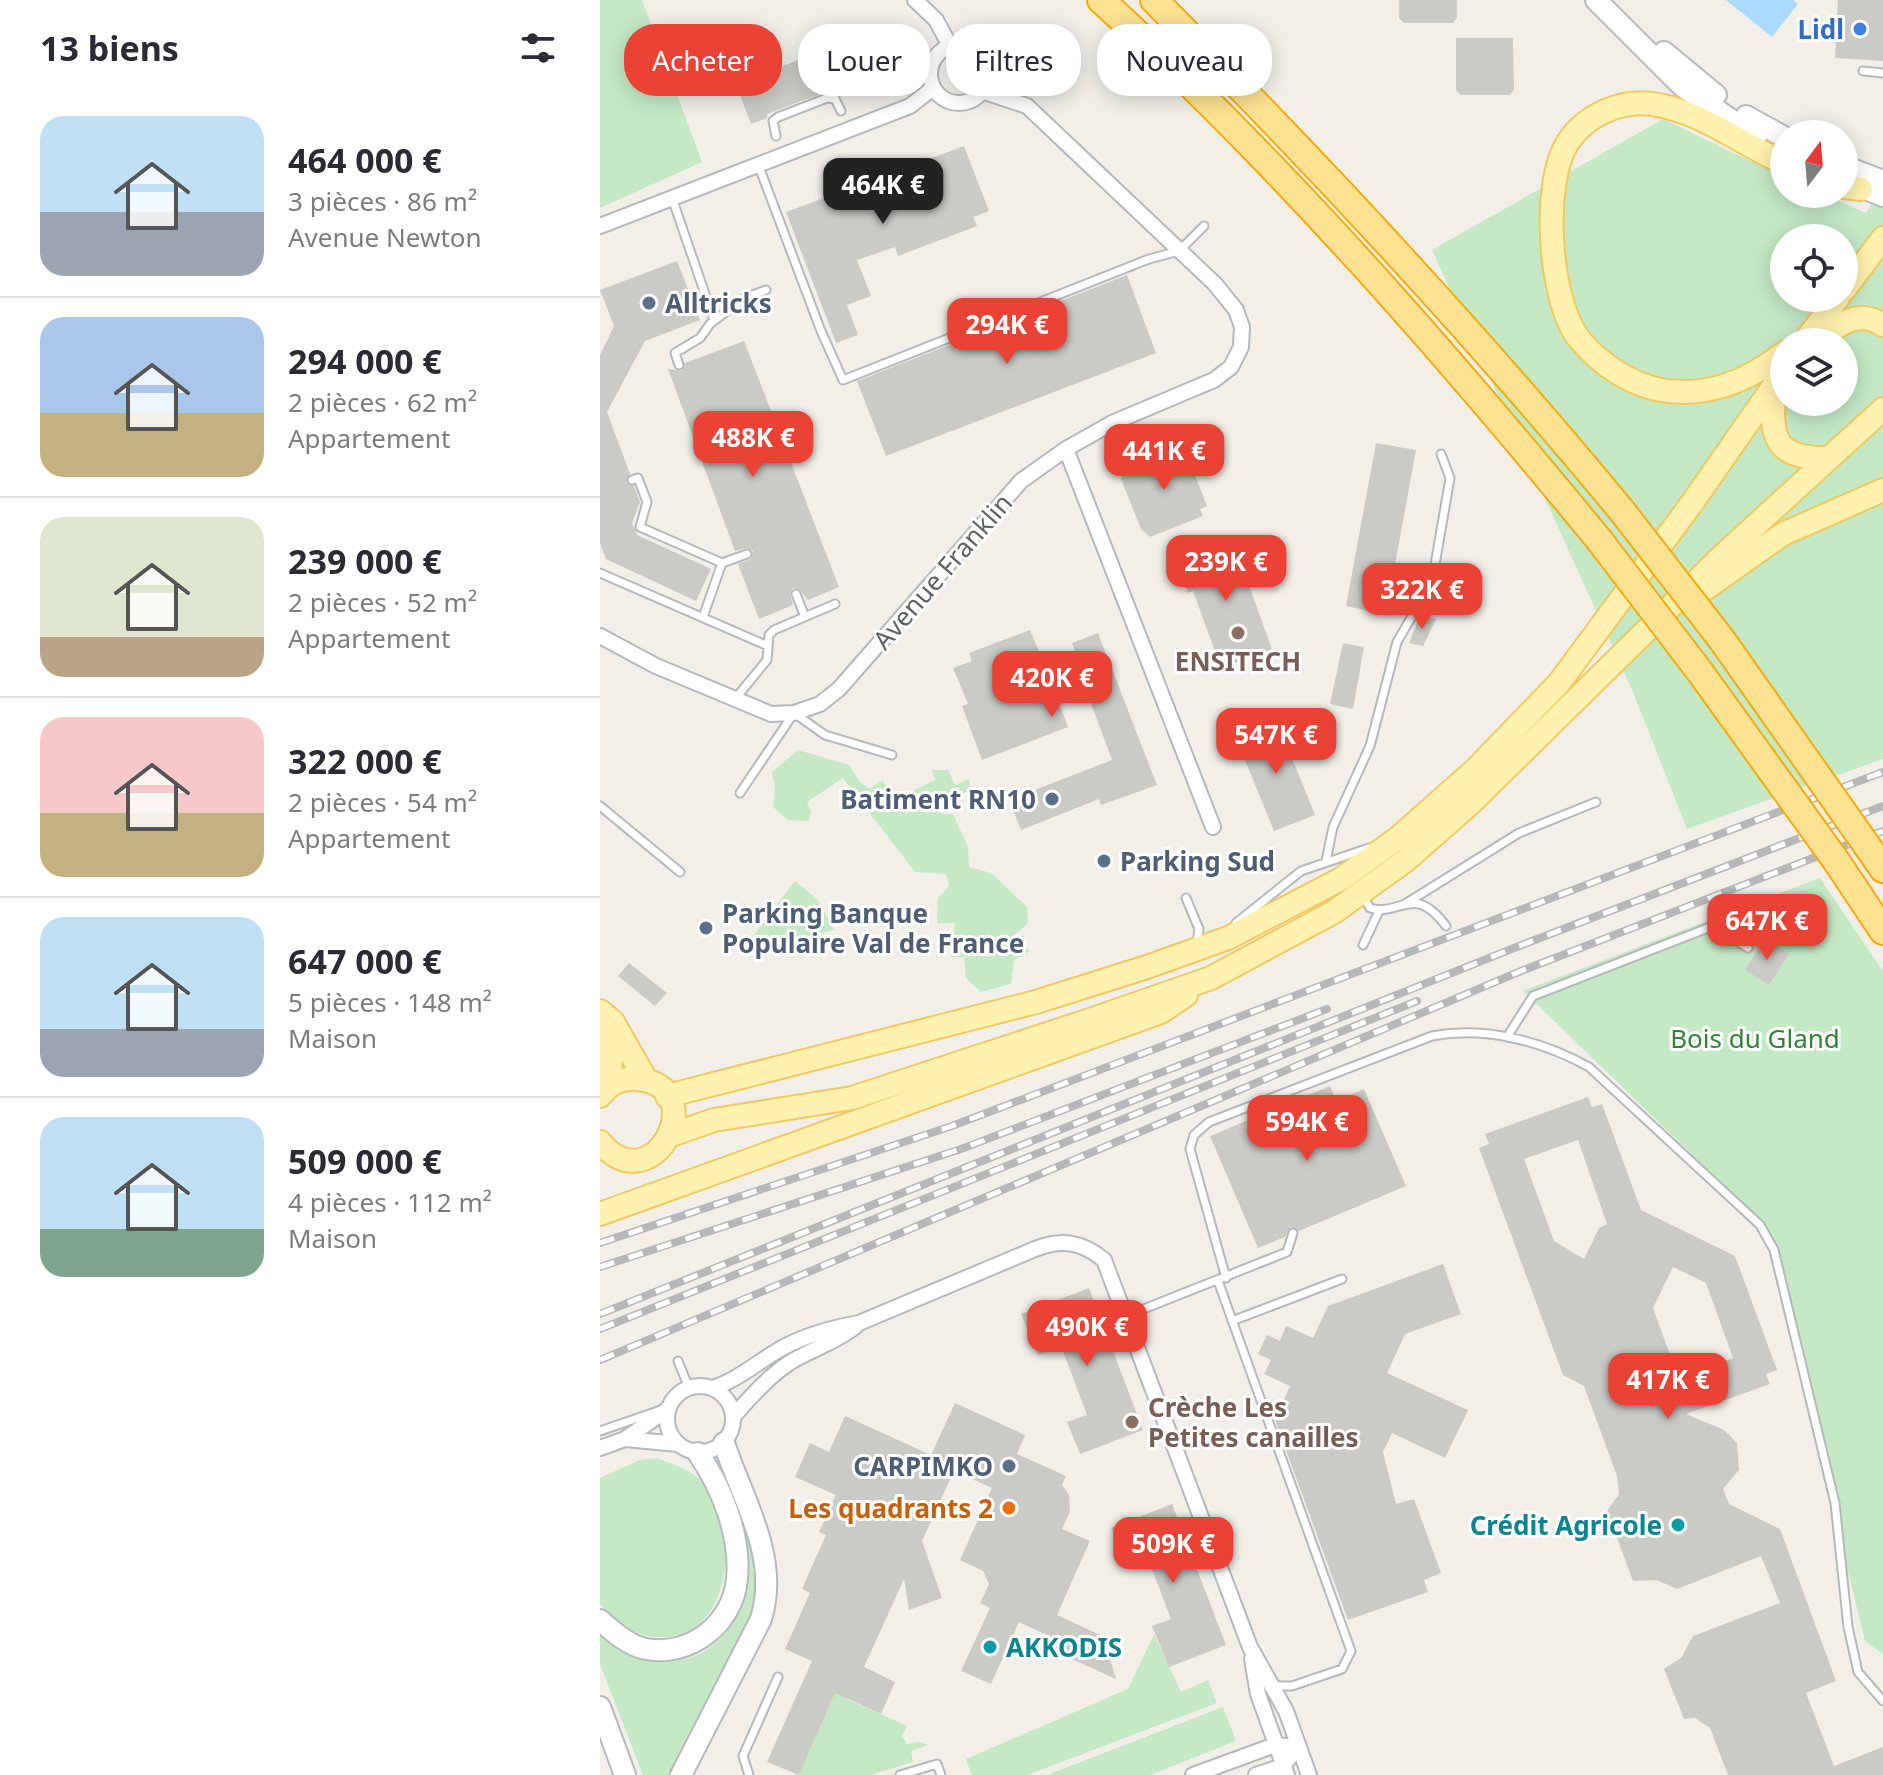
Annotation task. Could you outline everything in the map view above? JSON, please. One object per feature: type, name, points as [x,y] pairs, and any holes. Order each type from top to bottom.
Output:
[{"type":"highway","points":[[1101,0],[1250,146],[1389,294],[1600,541],[1709,683],[1883,931]]},
{"type":"highway","points":[[1154,0],[1395,247],[1516,383],[1622,511],[1722,640],[1877,859]]},
{"type":"main road","points":[[1596,0],[1682,86],[1734,124],[1770,144]]},
{"type":"main road","points":[[1615,0],[1663,51],[1700,83],[1770,128]]},
{"type":"main road","points":[[1770,156],[1686,113],[1651,103],[1618,105],[1590,119],[1568,142],[1557,170],[1553,235],[1561,303],[1579,339],[1607,366],[1643,386],[1681,393],[1717,389],[1761,371],[1770,364]]},
{"type":"main road","points":[[1858,271],[1883,238]]},
{"type":"main road","points":[[1832,328],[1855,318],[1868,318],[1883,325]]},
{"type":"main road","points":[[667,1096],[1036,1002],[1197,949],[1274,915],[1328,886],[1398,838],[1475,770],[1559,683],[1770,394]]},
{"type":"main road","points":[[600,1214],[1161,1012],[1211,978],[1280,943],[1362,895],[1472,802],[1636,639],[1881,409]]},
{"type":"main road","points":[[1773,416],[1771,428],[1775,438],[1792,454],[1828,458]]},
{"type":"main road","points":[[1636,639],[1783,534],[1883,490]]},
{"type":"main road","points":[[602,1146],[629,1159],[642,1159],[654,1154],[671,1135],[714,1120],[852,1098],[1211,978]]},
{"type":"main road","points":[[600,1011],[613,1022],[646,1080],[667,1096],[674,1115],[671,1135]]},
{"type":"main road","points":[[600,1030],[611,1061],[604,1091]]},
{"type":"main road","points":[[604,1091],[633,1078],[646,1080]]},
{"type":"main road","points":[[681,1775],[761,1619],[768,1594],[768,1567],[724,1443]]},
{"type":"main road","points":[[600,1620],[613,1632],[644,1649],[670,1650],[696,1642],[717,1625],[732,1602],[737,1580],[733,1529],[712,1474],[698,1453]]},
{"type":"main road","points":[[600,1707],[625,1775]]},
{"type":"street","points":[[915,0],[936,20],[946,39]]},
{"type":"street","points":[[946,50],[932,63],[933,88],[947,101],[957,103],[975,96]]},
{"type":"street","points":[[600,226],[910,106],[933,88]]},
{"type":"street","points":[[997,96],[1027,106],[1179,251]]},
{"type":"street","name":"Avenue Franklin","points":[[794,713],[820,704],[839,689],[1021,481],[1066,449],[1112,423],[1214,380],[1231,367],[1241,347],[1242,327],[1236,310],[1179,251]]},
{"type":"street","points":[[1066,449],[1213,827]]},
{"type":"street","points":[[600,636],[656,666],[734,701],[771,714],[794,713]]},
{"type":"street","points":[[600,1448],[625,1439],[668,1409],[673,1400],[689,1388],[712,1388],[733,1379],[780,1348],[834,1328],[859,1323],[1035,1249],[1065,1241],[1091,1250],[1104,1260],[1250,1647],[1286,1711],[1309,1775]]},
{"type":"street","points":[[734,1416],[752,1394],[789,1363],[839,1340],[859,1323]]},
{"type":"street","points":[[625,1439],[678,1444],[698,1453],[716,1449],[724,1443],[733,1426],[734,1416],[727,1399],[712,1388]]},
{"type":"street","points":[[668,1409],[668,1428],[678,1444]]},
{"type":"street","points":[[1250,1647],[1258,1694],[1285,1770]]},
{"type":"street","points":[[1193,1775],[1275,1745],[1298,1747]]},
{"type":"street","points":[[1285,1770],[1298,1747]]},
{"type":"street","points":[[1256,1775],[1285,1770]]},
{"type":"lane","points":[[1863,71],[1883,73]]},
{"type":"lane","points":[[834,96],[841,111]]},
{"type":"lane","points":[[776,136],[773,121],[778,117],[827,98],[835,99]]},
{"type":"lane","points":[[758,164],[821,331],[843,380],[1149,259],[1179,251],[1204,226]]},
{"type":"lane","points":[[672,198],[714,320]]},
{"type":"lane","points":[[679,365],[675,353],[700,338],[714,320],[744,298],[766,290]]},
{"type":"lane","points":[[1326,861],[1333,827],[1370,746],[1397,642],[1432,582],[1450,478],[1441,454]]},
{"type":"lane","points":[[632,480],[638,478],[647,502],[640,527],[722,563],[747,554]]},
{"type":"lane","points":[[703,617],[720,577],[722,563]]},
{"type":"lane","points":[[600,573],[768,646]]},
{"type":"lane","points":[[796,594],[805,617]]},
{"type":"lane","points":[[734,701],[767,660],[769,635],[774,630],[835,604]]},
{"type":"lane","points":[[740,793],[794,713],[825,735],[892,755]]},
{"type":"lane","points":[[1362,895],[1370,908],[1379,911],[1405,904],[1519,833],[1596,802]]},
{"type":"lane","points":[[600,806],[680,872]]},
{"type":"lane","points":[[1197,949],[1257,908],[1301,871],[1398,838]]},
{"type":"lane","points":[[1186,898],[1199,929],[1197,949]]},
{"type":"lane","points":[[1405,904],[1428,907],[1446,926]]},
{"type":"lane","points":[[1363,945],[1379,911]]},
{"type":"lane","points":[[1507,1037],[1533,996],[1673,939],[1713,926],[1748,948]]},
{"type":"lane","points":[[1226,1278],[1190,1149],[1194,1135],[1209,1122],[1432,1036],[1458,1031],[1507,1037],[1563,1053],[1589,1067],[1760,1225],[1774,1250],[1835,1503],[1848,1627],[1858,1672],[1883,1701]]},
{"type":"lane","points":[[1126,1316],[1287,1252],[1293,1233]]},
{"type":"lane","points":[[1232,1321],[1342,1279]]},
{"type":"lane","points":[[1218,1281],[1351,1651],[1342,1669],[1292,1686],[1271,1685]]},
{"type":"lane","points":[[678,1361],[689,1388]]},
{"type":"lane","points":[[600,1431],[646,1413],[668,1409]]},
{"type":"lane","points":[[749,1775],[743,1756],[778,1677]]},
{"type":"lane","points":[[900,1775],[937,1764],[941,1775]]},
{"type":"green space","points":[[600,0],[642,0],[651,24],[624,24],[624,96],[678,96],[702,162],[600,208]]},
{"type":"green space","points":[[1663,119],[1770,170],[1770,208],[1855,208],[1866,213],[1883,185],[1883,759],[1687,829],[1633,692],[1432,250]]},
{"type":"green space","points":[[798,750],[849,765],[860,782],[870,789],[882,780],[895,800],[935,780],[932,770],[948,770],[955,785],[969,779],[970,789],[960,796],[961,808],[939,806],[941,814],[953,814],[968,847],[969,867],[991,873],[1027,907],[1028,923],[1012,937],[1030,951],[1014,960],[1011,984],[981,992],[966,978],[964,957],[951,957],[955,923],[937,923],[938,898],[949,886],[946,874],[915,872],[843,778],[807,802],[811,812],[809,821],[788,820],[773,807],[775,787],[772,772]]},
{"type":"green space","name":"Bois du Gland","points":[[1820,878],[1883,971],[1883,1654],[1865,1641],[1763,1223],[1523,991]]},
{"type":"green space","points":[[795,881],[818,900],[834,930],[742,951]]},
{"type":"green space","points":[[657,1458],[691,1473],[708,1490],[719,1513],[725,1541],[725,1569],[718,1596],[705,1618],[685,1633],[657,1637],[640,1634],[625,1626],[600,1604],[600,1478],[640,1460]]},
{"type":"green space","points":[[731,1475],[757,1558],[756,1593],[749,1620],[727,1674],[672,1775],[643,1775],[600,1664],[600,1632],[644,1656],[673,1661],[694,1656],[712,1646],[727,1631],[738,1613],[749,1570],[744,1530],[725,1477]]},
{"type":"green space","points":[[1154,1634],[1181,1692],[1208,1680],[1217,1703],[1027,1775],[972,1775],[966,1759],[1128,1689]]},
{"type":"green space","points":[[836,1690],[849,1700],[907,1726],[902,1736],[907,1744],[919,1742],[928,1745],[911,1751],[913,1762],[870,1775],[799,1775]]},
{"type":"green space","points":[[1223,1707],[1236,1741],[1150,1775],[1047,1775]]},
{"type":"water","points":[[1726,0],[1793,0],[1798,4],[1772,37]]},
{"type":"building","points":[[1399,0],[1457,0],[1457,18],[1453,23],[1404,23],[1399,18]]},
{"type":"building","name":"Lidl","points":[[1838,0],[1883,0],[1883,61],[1835,58]]},
{"type":"building","points":[[1456,38],[1513,38],[1514,90],[1510,95],[1461,95],[1456,90]]},
{"type":"building","points":[[798,60],[798,96],[815,96],[767,114],[767,118],[751,124],[740,96],[782,96],[782,66]]},
{"type":"building","points":[[964,146],[989,211],[973,217],[977,226],[898,256],[895,247],[857,260],[871,296],[847,305],[858,335],[836,343],[786,212]]},
{"type":"building","points":[[677,261],[700,320],[645,341],[607,412],[630,474],[626,483],[634,486],[640,502],[632,523],[637,535],[711,569],[696,601],[606,559],[600,543],[600,355],[614,326],[600,290]]},
{"type":"building","points":[[1127,275],[1156,353],[886,456],[857,381]]},
{"type":"building","points":[[744,341],[839,587],[808,600],[799,589],[793,588],[790,594],[793,605],[759,619],[738,564],[751,559],[753,551],[747,548],[735,551],[668,369],[682,371],[685,363]]},
{"type":"building","points":[[1376,443],[1416,450],[1386,614],[1346,606]]},
{"type":"building","points":[[1163,449],[1165,454],[1179,449],[1186,452],[1207,506],[1200,509],[1203,516],[1150,537],[1141,529],[1121,479],[1124,470],[1151,460],[1149,454]]},
{"type":"building","points":[[1232,539],[1272,649],[1221,668],[1193,591],[1188,593],[1184,580],[1188,578],[1181,559]]},
{"type":"building","points":[[1420,616],[1436,619],[1423,646],[1409,643]]},
{"type":"building","points":[[1030,630],[1045,666],[1076,654],[1072,643],[1098,633],[1157,785],[1101,805],[1099,799],[1021,830],[1009,800],[1112,760],[1085,687],[1057,698],[1068,727],[982,760],[962,706],[968,704],[953,668],[972,661],[969,653]]},
{"type":"building","points":[[1343,643],[1364,647],[1353,709],[1330,704]]},
{"type":"building","points":[[1277,721],[1315,815],[1274,831],[1236,738]]},
{"type":"building","points":[[1765,938],[1789,954],[1769,985],[1745,970]]},
{"type":"building","points":[[629,963],[667,993],[655,1006],[618,976]]},
{"type":"building","points":[[1330,1086],[1336,1101],[1364,1089],[1406,1186],[1299,1231],[1291,1227],[1285,1237],[1258,1248],[1210,1136]]},
{"type":"building","points":[[1588,1097],[1592,1107],[1602,1104],[1641,1210],[1735,1256],[1777,1370],[1766,1374],[1770,1384],[1686,1414],[1724,1430],[1737,1443],[1739,1470],[1723,1489],[1729,1504],[1780,1529],[1836,1681],[1806,1693],[1834,1766],[1883,1747],[1883,1775],[1728,1775],[1710,1728],[1695,1718],[1684,1719],[1664,1669],[1681,1658],[1693,1636],[1780,1603],[1761,1556],[1677,1589],[1657,1580],[1633,1581],[1607,1511],[1619,1494],[1617,1476],[1584,1386],[1563,1375],[1479,1148],[1489,1144],[1485,1134]],"holes":[[[1578,1140],[1607,1224],[1599,1228],[1584,1259],[1554,1241],[1524,1159]],[[1673,1267],[1706,1283],[1733,1358],[1678,1377],[1653,1308]]]},
{"type":"building","points":[[1443,1264],[1461,1314],[1405,1334],[1387,1373],[1468,1410],[1445,1458],[1392,1433],[1383,1452],[1396,1504],[1414,1499],[1441,1573],[1424,1580],[1428,1592],[1348,1620],[1275,1420],[1290,1386],[1264,1374],[1271,1360],[1258,1354],[1267,1335],[1280,1341],[1286,1326],[1313,1338],[1328,1306]]},
{"type":"building","points":[[1089,1288],[1143,1430],[1080,1454],[1067,1422],[1087,1415],[1061,1346],[1038,1355],[1021,1314]]},
{"type":"building","points":[[955,1403],[1025,1435],[1017,1454],[1066,1476],[1062,1485],[1069,1495],[1070,1512],[1062,1529],[1090,1541],[1057,1615],[1111,1640],[1107,1649],[1116,1679],[1043,1646],[1047,1635],[1019,1622],[991,1684],[961,1671],[990,1608],[980,1603],[989,1584],[983,1571],[960,1560],[992,1488],[954,1471],[922,1541],[942,1598],[909,1610],[904,1579],[864,1667],[895,1682],[881,1714],[835,1693],[799,1775],[767,1762],[812,1661],[785,1649],[810,1593],[802,1589],[826,1535],[819,1532],[836,1495],[795,1477],[810,1443],[829,1452],[845,1416],[931,1455]]},
{"type":"building","points":[[1172,1504],[1226,1645],[1169,1667],[1152,1626],[1171,1619],[1145,1551],[1124,1559],[1111,1528]]},
{"type":"railway","points":[[600,1243],[952,1126],[1883,772]]},
{"type":"railway","points":[[600,1314],[1514,948],[1883,806]]},
{"type":"railway","points":[[600,1360],[1521,971],[1883,831]]},
{"type":"railway","points":[[600,1329],[1417,1001]]},
{"type":"railway","points":[[600,1267],[961,1149],[1327,1009]]},
{"type":"place","name":"Lidl","points":[[1860,29]]},
{"type":"place","name":"Alltricks","points":[[649,303]]},
{"type":"place","name":"ENSITECH","points":[[1238,633]]},
{"type":"place","name":"Batiment RN10","points":[[1052,799]]},
{"type":"place","name":"Parking Sud","points":[[1104,861]]},
{"type":"place","name":"Parking Banque Populaire Val de France","points":[[706,928]]},
{"type":"place","name":"Crèche Les Petites canailles","points":[[1132,1422]]},
{"type":"place","name":"CARPIMKO","points":[[1009,1466]]},
{"type":"place","name":"Les quadrants 2","points":[[1009,1508]]},
{"type":"place","name":"Crédit Agricole","points":[[1678,1525]]},
{"type":"place","name":"AKKODIS","points":[[990,1647]]}]
